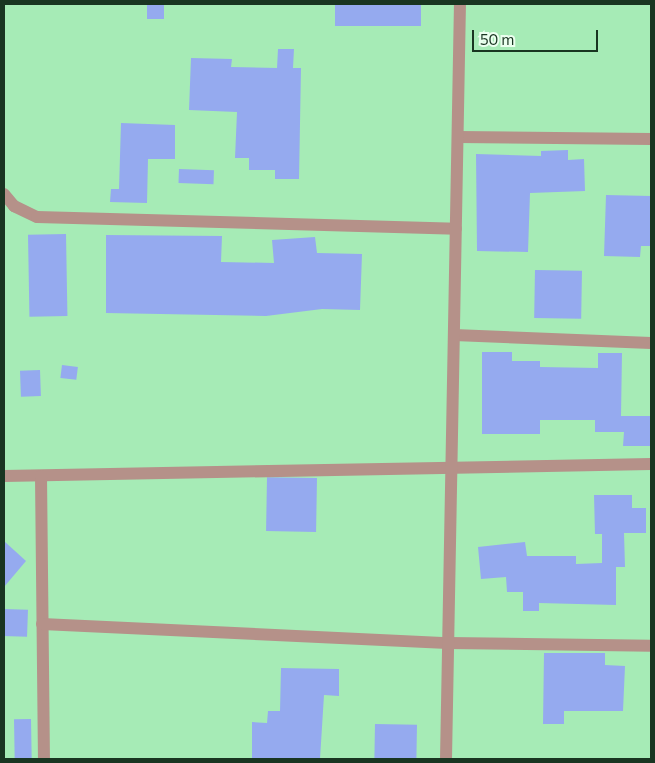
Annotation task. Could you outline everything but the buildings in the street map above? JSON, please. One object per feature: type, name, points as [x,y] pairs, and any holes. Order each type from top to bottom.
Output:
[{"type":"street","points":[[446,759],[460,4]]},
{"type":"street","points":[[458,137],[651,139]]},
{"type":"street","points":[[4,194],[14,206],[37,217],[456,229]]},
{"type":"street","points":[[454,334],[651,343]]},
{"type":"street","points":[[4,476],[651,464]]},
{"type":"street","points":[[41,476],[44,759]]},
{"type":"street","points":[[42,624],[448,643],[651,646]]}]
